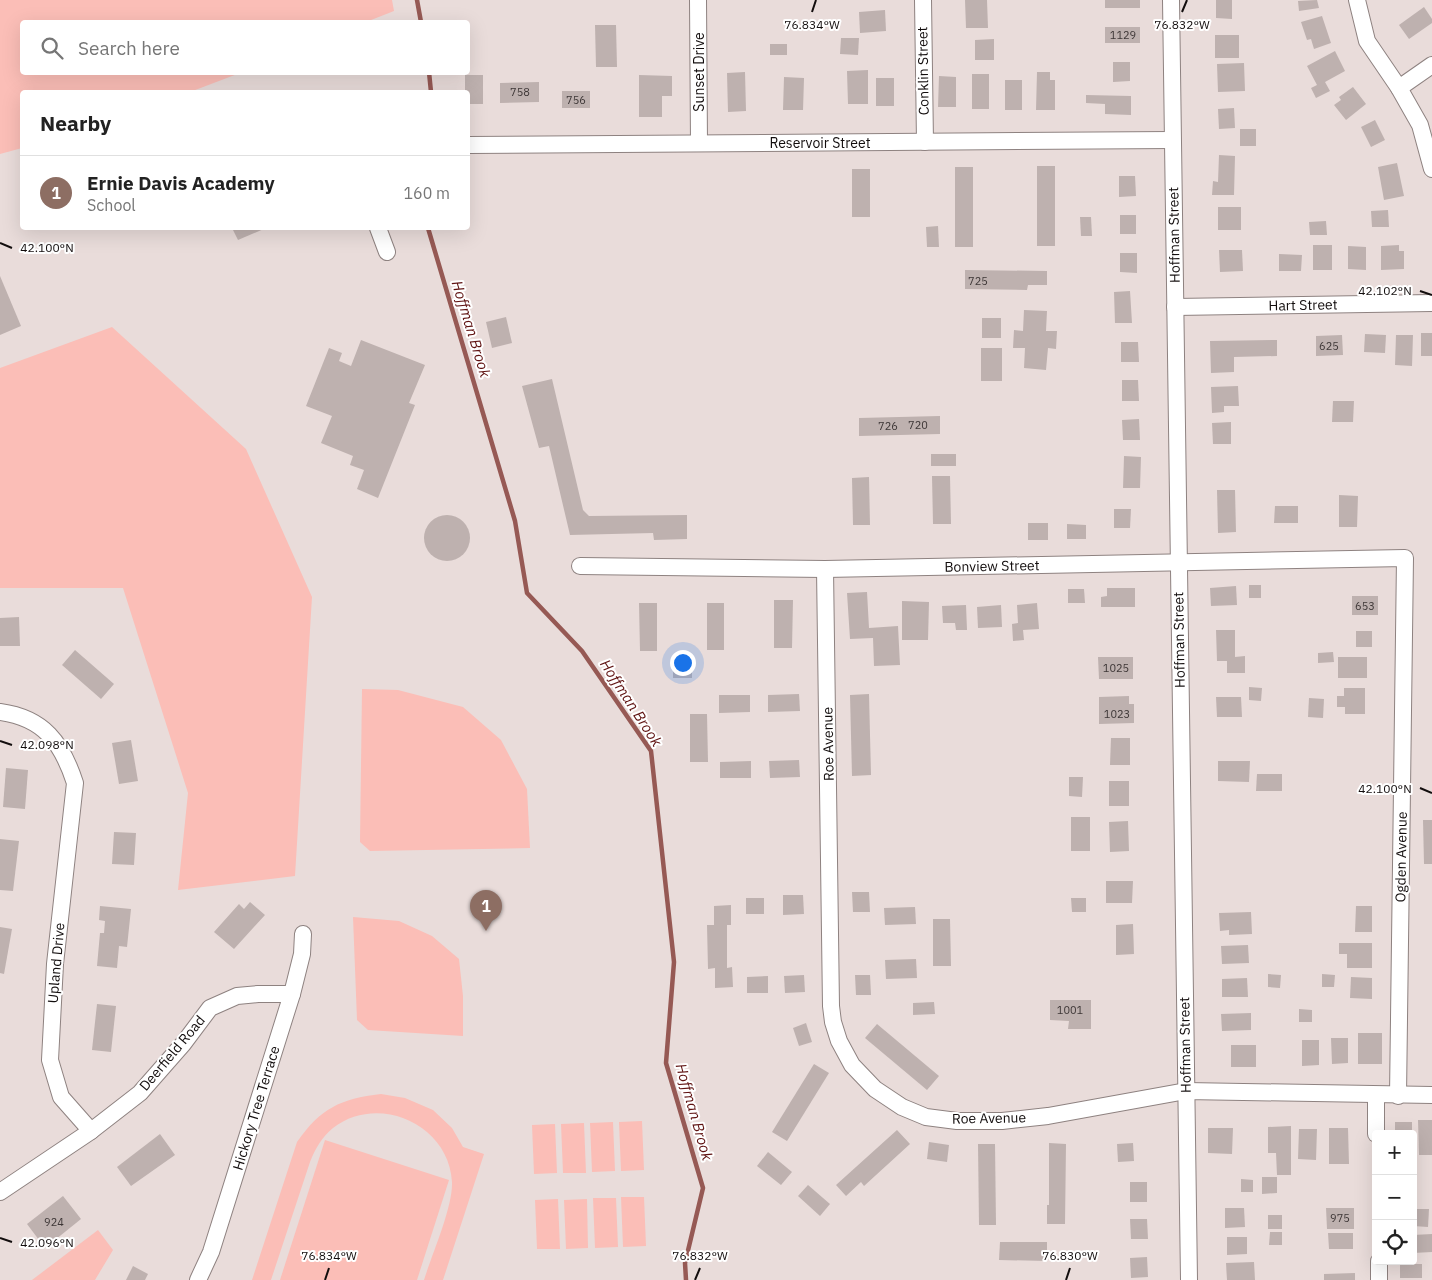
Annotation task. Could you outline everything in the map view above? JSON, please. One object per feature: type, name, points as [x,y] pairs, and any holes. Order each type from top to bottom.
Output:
[{"type":"street","name":"Sunset Drive","points":[[698,0],[699,144]]},
{"type":"street","name":"Conklin Street","points":[[922,0],[924,142]]},
{"type":"street","name":"Hoffman Street","points":[[1171,0],[1189,1280]]},
{"type":"street","points":[[1357,0],[1367,41],[1399,88],[1420,125],[1432,169]]},
{"type":"street","points":[[1399,88],[1432,65]]},
{"type":"street","name":"Reservoir Street","points":[[470,144],[1172,140]]},
{"type":"street","points":[[379,230],[387,252]]},
{"type":"street","name":"Hart Street","points":[[1175,307],[1432,303]]},
{"type":"street","name":"Bonview Street","points":[[580,566],[825,569],[1405,558]]},
{"type":"street","name":"Ogden Avenue","points":[[1398,1096],[1405,558]]},
{"type":"street","name":"Roe Avenue","points":[[825,569],[831,1006],[839,1041],[852,1065],[875,1088],[902,1107],[926,1117],[957,1121],[1048,1116],[1186,1091],[1398,1096],[1432,1095]]},
{"type":"street","name":"Upland Drive","points":[[0,712],[12,714],[30,721],[45,731],[58,744],[68,762],[75,783],[55,964],[50,1060],[62,1097],[91,1131]]},
{"type":"street","name":"Hickory Tree Terrace","points":[[198,1280],[211,1252],[292,994],[302,954],[303,934]]},
{"type":"street","name":"Deerfield Road","points":[[91,1131],[140,1093],[183,1044],[210,1008],[238,996],[292,994]]},
{"type":"street","points":[[1376,1095],[1376,1130]]},
{"type":"street","points":[[0,1192],[91,1131]]},
{"type":"street","points":[[1379,1265],[1379,1280]]},
{"type":"shaded area","points":[[0,0],[392,0],[394,11],[371,20],[20,20],[20,75],[235,75],[195,90],[20,90],[20,149],[0,154]]},
{"type":"shaded area","points":[[112,327],[246,449],[312,597],[295,876],[178,890],[188,793],[123,588],[0,588],[0,368]]},
{"type":"shaded area","points":[[362,689],[398,690],[463,707],[501,740],[527,789],[530,848],[370,851],[360,842]]},
{"type":"shaded area","points":[[353,917],[399,921],[432,936],[459,959],[463,996],[463,1036],[368,1030],[357,1020]]},
{"type":"shaded area","points":[[381,1094],[405,1098],[433,1110],[452,1128],[463,1147],[484,1154],[443,1280],[424,1280],[449,1204],[452,1182],[448,1162],[438,1144],[425,1130],[408,1120],[390,1114],[370,1114],[351,1118],[333,1128],[322,1139],[310,1162],[271,1280],[252,1280],[297,1142],[314,1121],[333,1107],[354,1099]]},
{"type":"shaded area","points":[[642,1121],[644,1170],[621,1171],[619,1122]]},
{"type":"shaded area","points":[[613,1122],[615,1171],[592,1172],[590,1123]]},
{"type":"shaded area","points":[[584,1123],[586,1173],[563,1173],[561,1124]]},
{"type":"shaded area","points":[[555,1124],[557,1173],[534,1174],[532,1125]]},
{"type":"shaded area","points":[[325,1140],[449,1180],[417,1280],[280,1280]]},
{"type":"shaded area","points":[[621,1197],[644,1197],[646,1246],[623,1247]]},
{"type":"shaded area","points":[[593,1198],[616,1198],[618,1247],[595,1248]]},
{"type":"shaded area","points":[[558,1199],[560,1249],[537,1249],[535,1200]]},
{"type":"shaded area","points":[[587,1199],[588,1248],[566,1249],[564,1200]]},
{"type":"shaded area","points":[[98,1230],[113,1250],[95,1280],[32,1280]]},
{"type":"building","points":[[965,0],[987,0],[988,28],[966,28]]},
{"type":"building","points":[[1105,0],[1140,0],[1140,8],[1105,8]]},
{"type":"building","points":[[1216,0],[1232,0],[1232,19],[1216,18]]},
{"type":"building","points":[[1317,0],[1319,8],[1299,11],[1298,1]]},
{"type":"building","points":[[1424,7],[1432,19],[1432,23],[1409,39],[1399,25]]},
{"type":"building","points":[[885,10],[886,31],[860,33],[859,12]]},
{"type":"building","points":[[1322,16],[1331,43],[1314,49],[1311,39],[1307,40],[1301,22]]},
{"type":"building","points":[[595,25],[616,25],[617,67],[596,67]]},
{"type":"building","points":[[1105,27],[1140,27],[1140,43],[1105,43]]},
{"type":"building","points":[[1215,35],[1239,35],[1239,58],[1215,58]]},
{"type":"building","points":[[841,38],[859,38],[858,55],[840,54]]},
{"type":"building","points":[[994,39],[994,60],[975,60],[975,40]]},
{"type":"building","points":[[770,44],[787,44],[787,55],[770,55]]},
{"type":"building","points":[[1335,51],[1345,71],[1325,82],[1330,91],[1316,98],[1311,88],[1317,85],[1307,66]]},
{"type":"building","points":[[1113,62],[1130,62],[1130,81],[1113,82]]},
{"type":"building","points":[[1244,63],[1245,91],[1218,92],[1217,64]]},
{"type":"building","points":[[868,70],[868,104],[848,104],[847,71]]},
{"type":"building","points":[[745,72],[746,111],[728,112],[727,73]]},
{"type":"building","points":[[1037,72],[1050,72],[1050,80],[1055,80],[1055,110],[1036,110]]},
{"type":"building","points":[[972,74],[989,74],[989,109],[972,109]]},
{"type":"building","points":[[465,75],[483,75],[483,104],[470,104],[470,90],[465,90]]},
{"type":"building","points":[[639,75],[672,76],[672,96],[662,96],[662,117],[639,117]]},
{"type":"building","points":[[939,76],[956,77],[956,107],[938,107]]},
{"type":"building","points":[[784,77],[804,78],[803,110],[783,110]]},
{"type":"building","points":[[876,78],[894,78],[894,106],[876,106]]},
{"type":"building","points":[[1005,80],[1022,80],[1022,110],[1005,110]]},
{"type":"building","points":[[539,82],[539,102],[500,103],[500,83]]},
{"type":"building","points":[[1353,87],[1366,104],[1346,120],[1334,105],[1341,100],[1339,97]]},
{"type":"building","points":[[562,91],[590,91],[590,108],[562,108]]},
{"type":"building","points":[[1086,95],[1131,96],[1131,115],[1105,114],[1105,104],[1086,103]]},
{"type":"building","points":[[1234,108],[1235,128],[1219,129],[1218,109]]},
{"type":"building","points":[[1375,120],[1385,140],[1371,147],[1361,127]]},
{"type":"building","points":[[1240,129],[1256,129],[1256,146],[1240,146]]},
{"type":"building","points":[[1219,155],[1235,156],[1234,195],[1212,195],[1213,181],[1218,182]]},
{"type":"building","points":[[1397,163],[1404,196],[1384,200],[1378,167]]},
{"type":"building","points":[[1037,166],[1055,166],[1055,246],[1037,246]]},
{"type":"building","points":[[955,167],[973,167],[973,247],[955,247]]},
{"type":"building","points":[[852,169],[870,169],[870,217],[852,217]]},
{"type":"building","points":[[1119,176],[1135,176],[1136,196],[1119,197]]},
{"type":"building","points":[[1218,207],[1241,207],[1241,230],[1218,230]]},
{"type":"building","points":[[1388,210],[1389,227],[1372,227],[1371,211]]},
{"type":"building","points":[[1120,215],[1136,215],[1136,234],[1120,234]]},
{"type":"building","points":[[1080,217],[1091,217],[1092,236],[1081,236]]},
{"type":"building","points":[[1326,221],[1327,235],[1310,235],[1309,222]]},
{"type":"building","points":[[938,226],[939,247],[927,247],[926,227]]},
{"type":"building","points":[[233,230],[261,230],[238,240]]},
{"type":"building","points":[[1313,245],[1332,245],[1332,270],[1313,270]]},
{"type":"building","points":[[1399,245],[1399,251],[1404,251],[1404,269],[1381,270],[1381,246]]},
{"type":"building","points":[[1348,246],[1366,247],[1366,270],[1348,269]]},
{"type":"building","points":[[1219,250],[1242,250],[1243,271],[1220,272]]},
{"type":"building","points":[[1120,253],[1137,253],[1137,273],[1120,272]]},
{"type":"building","points":[[1279,254],[1302,255],[1301,271],[1279,271]]},
{"type":"building","points":[[965,270],[1047,271],[1047,285],[1028,285],[1027,290],[965,289]]},
{"type":"building","points":[[0,276],[21,326],[0,335]]},
{"type":"building","points":[[1130,291],[1132,323],[1115,323],[1114,292]]},
{"type":"building","points":[[1024,310],[1047,311],[1046,331],[1057,331],[1056,349],[1048,348],[1046,370],[1024,368],[1025,348],[1013,348],[1014,330],[1023,331]]},
{"type":"building","points":[[506,317],[512,343],[492,348],[486,322]]},
{"type":"building","points":[[982,318],[1001,318],[1001,338],[982,338]]},
{"type":"building","points":[[1421,333],[1432,333],[1432,356],[1421,356]]},
{"type":"building","points":[[1365,334],[1386,335],[1385,353],[1364,352]]},
{"type":"building","points":[[1342,335],[1343,355],[1316,356],[1316,336]]},
{"type":"building","points":[[1396,335],[1413,335],[1412,366],[1395,365]]},
{"type":"building","points":[[361,340],[425,365],[409,403],[415,405],[378,498],[357,489],[364,470],[350,465],[353,456],[321,443],[332,416],[306,406],[329,348],[342,353],[339,361],[351,366]]},
{"type":"building","points":[[1277,340],[1277,356],[1234,357],[1234,372],[1211,373],[1210,341]]},
{"type":"building","points":[[1121,342],[1138,342],[1139,362],[1121,362]]},
{"type":"building","points":[[981,348],[1002,348],[1002,381],[981,381]]},
{"type":"building","points":[[552,379],[583,510],[589,516],[687,515],[687,539],[654,540],[653,533],[570,535],[549,446],[539,448],[522,386]]},
{"type":"building","points":[[1122,380],[1138,380],[1139,401],[1122,401]]},
{"type":"building","points":[[1238,386],[1239,406],[1224,406],[1224,412],[1212,413],[1211,387]]},
{"type":"building","points":[[1333,401],[1354,401],[1353,422],[1332,422]]},
{"type":"building","points":[[940,416],[940,434],[859,436],[859,418]]},
{"type":"building","points":[[1139,419],[1140,440],[1123,440],[1122,420]]},
{"type":"building","points":[[1231,422],[1231,444],[1213,444],[1212,423]]},
{"type":"building","points":[[931,454],[956,454],[956,466],[931,466]]},
{"type":"building","points":[[1124,456],[1141,457],[1140,488],[1123,488]]},
{"type":"building","points":[[932,476],[950,476],[951,524],[933,524]]},
{"type":"building","points":[[869,477],[870,525],[853,525],[852,478]]},
{"type":"building","points":[[1217,490],[1235,490],[1236,532],[1218,533]]},
{"type":"building","points":[[1339,495],[1358,496],[1357,527],[1339,527]]},
{"type":"building","points":[[1275,506],[1298,506],[1298,523],[1274,523]]},
{"type":"building","points":[[1114,509],[1131,509],[1130,528],[1114,528]]},
{"type":"building","points":[[442,515],[452,515],[466,525],[470,538],[466,551],[460,557],[452,561],[442,561],[428,551],[424,543],[424,533],[434,519]]},
{"type":"building","points":[[1028,523],[1048,523],[1048,540],[1028,540]]},
{"type":"building","points":[[1067,524],[1086,525],[1086,539],[1067,539]]},
{"type":"building","points":[[1249,585],[1261,585],[1261,598],[1249,598]]},
{"type":"building","points":[[1236,586],[1237,605],[1211,606],[1210,588]]},
{"type":"building","points":[[1107,588],[1135,588],[1135,607],[1101,607],[1101,597],[1107,596]]},
{"type":"building","points":[[1068,589],[1084,589],[1085,603],[1068,603]]},
{"type":"building","points":[[867,592],[869,628],[898,626],[900,665],[874,666],[873,638],[850,639],[847,593]]},
{"type":"building","points":[[1352,596],[1378,596],[1378,615],[1352,615]]},
{"type":"building","points":[[774,600],[793,600],[792,648],[774,648]]},
{"type":"building","points":[[902,601],[929,602],[928,640],[902,640]]},
{"type":"building","points":[[639,603],[657,603],[657,651],[640,651]]},
{"type":"building","points":[[707,603],[724,603],[724,650],[707,650]]},
{"type":"building","points":[[1037,603],[1039,629],[1023,630],[1024,640],[1013,641],[1012,624],[1018,623],[1017,605]]},
{"type":"building","points":[[966,605],[967,630],[956,630],[955,623],[943,623],[942,606]]},
{"type":"building","points":[[1001,605],[1002,627],[978,628],[977,607]]},
{"type":"building","points":[[19,617],[20,646],[0,646],[0,618]]},
{"type":"building","points":[[1216,630],[1235,630],[1235,657],[1245,656],[1245,673],[1227,673],[1227,661],[1217,661]]},
{"type":"building","points":[[1356,631],[1372,631],[1372,647],[1356,647]]},
{"type":"building","points":[[75,650],[114,684],[101,699],[62,665]]},
{"type":"building","points":[[1333,652],[1334,662],[1318,663],[1318,653]]},
{"type":"building","points":[[1098,657],[1133,657],[1133,679],[1099,679]]},
{"type":"building","points":[[1338,657],[1367,657],[1367,678],[1338,678]]},
{"type":"building","points":[[673,661],[692,661],[692,678],[673,678]]},
{"type":"building","points":[[1249,687],[1262,688],[1261,701],[1249,700]]},
{"type":"building","points":[[1344,688],[1365,688],[1365,714],[1345,714],[1345,707],[1337,707],[1337,696],[1344,696]]},
{"type":"building","points":[[799,694],[800,711],[768,712],[768,695]]},
{"type":"building","points":[[869,694],[871,775],[852,776],[850,695]]},
{"type":"building","points":[[719,695],[750,695],[750,712],[719,713]]},
{"type":"building","points":[[1129,696],[1129,704],[1134,704],[1134,723],[1099,724],[1099,697]]},
{"type":"building","points":[[1216,697],[1241,697],[1242,717],[1217,717]]},
{"type":"building","points":[[1309,698],[1324,699],[1323,718],[1308,717]]},
{"type":"building","points":[[690,714],[707,714],[708,762],[690,762]]},
{"type":"building","points":[[1111,738],[1130,738],[1130,765],[1110,765]]},
{"type":"building","points":[[131,740],[138,781],[119,784],[112,743]]},
{"type":"building","points":[[799,760],[800,777],[770,778],[769,761]]},
{"type":"building","points":[[751,761],[751,778],[720,778],[720,762]]},
{"type":"building","points":[[1218,761],[1250,761],[1249,782],[1218,781]]},
{"type":"building","points":[[6,768],[28,770],[25,809],[3,807]]},
{"type":"building","points":[[1257,774],[1282,774],[1282,791],[1256,791]]},
{"type":"building","points":[[1069,777],[1083,777],[1082,797],[1069,796]]},
{"type":"building","points":[[1109,781],[1129,781],[1129,806],[1109,806]]},
{"type":"building","points":[[1071,817],[1090,817],[1090,851],[1071,851]]},
{"type":"building","points":[[1423,820],[1432,820],[1432,864],[1424,864]]},
{"type":"building","points":[[1128,821],[1129,851],[1110,852],[1109,822]]},
{"type":"building","points":[[114,832],[136,833],[134,865],[112,864]]},
{"type":"building","points":[[0,839],[19,841],[13,891],[0,890]]},
{"type":"building","points":[[1106,881],[1133,881],[1132,903],[1106,903]]},
{"type":"building","points":[[852,892],[869,892],[870,912],[853,912]]},
{"type":"building","points":[[783,895],[803,895],[804,914],[783,915]]},
{"type":"building","points":[[746,898],[764,898],[764,914],[746,914]]},
{"type":"building","points":[[1071,898],[1086,898],[1086,912],[1072,912]]},
{"type":"building","points":[[250,902],[265,915],[234,949],[214,932],[239,904],[244,909]]},
{"type":"building","points":[[731,905],[731,925],[727,925],[727,968],[732,967],[733,987],[715,988],[715,968],[708,969],[707,925],[714,925],[714,906]]},
{"type":"building","points":[[100,906],[131,909],[127,947],[119,946],[117,968],[97,966],[100,933],[104,933],[105,921],[99,920]]},
{"type":"building","points":[[1356,906],[1372,906],[1372,932],[1355,932]]},
{"type":"building","points":[[915,907],[916,924],[885,925],[884,908]]},
{"type":"building","points":[[1251,912],[1252,934],[1229,935],[1229,930],[1220,931],[1219,913]]},
{"type":"building","points":[[933,919],[950,919],[951,966],[933,966]]},
{"type":"building","points":[[1133,924],[1134,954],[1116,955],[1116,925]]},
{"type":"building","points":[[0,927],[12,929],[4,974],[0,973]]},
{"type":"building","points":[[1339,943],[1372,943],[1372,968],[1347,968],[1347,954],[1339,954]]},
{"type":"building","points":[[1248,945],[1249,963],[1222,964],[1221,946]]},
{"type":"building","points":[[916,959],[917,978],[886,979],[885,960]]},
{"type":"building","points":[[1268,974],[1281,975],[1280,988],[1268,987]]},
{"type":"building","points":[[1322,974],[1335,975],[1334,987],[1322,987]]},
{"type":"building","points":[[804,975],[805,992],[785,993],[784,976]]},
{"type":"building","points":[[855,975],[870,975],[871,995],[856,995]]},
{"type":"building","points":[[768,976],[768,993],[747,993],[747,977]]},
{"type":"building","points":[[1351,977],[1372,978],[1372,999],[1350,998]]},
{"type":"building","points":[[1247,978],[1248,997],[1222,997],[1222,979]]},
{"type":"building","points":[[1050,1000],[1091,1000],[1091,1029],[1068,1029],[1069,1021],[1050,1020]]},
{"type":"building","points":[[934,1002],[935,1014],[913,1015],[913,1003]]},
{"type":"building","points":[[97,1004],[116,1006],[111,1052],[92,1050]]},
{"type":"building","points":[[1299,1009],[1312,1010],[1312,1022],[1299,1022]]},
{"type":"building","points":[[1251,1013],[1251,1030],[1222,1031],[1221,1014]]},
{"type":"building","points":[[806,1023],[812,1042],[799,1046],[793,1028]]},
{"type":"building","points":[[877,1024],[939,1076],[927,1090],[865,1038]]},
{"type":"building","points":[[1358,1033],[1382,1033],[1382,1064],[1358,1064]]},
{"type":"building","points":[[1331,1038],[1348,1038],[1348,1063],[1332,1064]]},
{"type":"building","points":[[1302,1040],[1319,1040],[1319,1065],[1302,1066]]},
{"type":"building","points":[[1231,1045],[1256,1045],[1256,1067],[1231,1067]]},
{"type":"building","points":[[814,1064],[829,1073],[787,1141],[772,1132]]},
{"type":"building","points":[[1418,1120],[1432,1120],[1432,1155],[1419,1155]]},
{"type":"building","points":[[1395,1122],[1412,1122],[1412,1130],[1395,1130]]},
{"type":"building","points":[[1291,1126],[1291,1175],[1277,1175],[1276,1153],[1268,1153],[1268,1127]]},
{"type":"building","points":[[1208,1128],[1233,1128],[1232,1154],[1208,1153]]},
{"type":"building","points":[[1329,1128],[1348,1128],[1349,1164],[1329,1164]]},
{"type":"building","points":[[1299,1129],[1317,1129],[1316,1160],[1298,1159]]},
{"type":"building","points":[[897,1130],[910,1144],[864,1186],[861,1182],[846,1196],[836,1185]]},
{"type":"building","points":[[160,1134],[175,1155],[131,1186],[117,1167]]},
{"type":"building","points":[[929,1142],[949,1145],[947,1162],[927,1159]]},
{"type":"building","points":[[1049,1143],[1066,1144],[1065,1224],[1047,1224],[1047,1205],[1049,1205]]},
{"type":"building","points":[[1133,1143],[1134,1161],[1118,1162],[1117,1144]]},
{"type":"building","points":[[978,1144],[995,1144],[996,1225],[979,1225]]},
{"type":"building","points":[[768,1152],[792,1172],[781,1185],[757,1166]]},
{"type":"building","points":[[1262,1177],[1277,1177],[1277,1193],[1262,1194]]},
{"type":"building","points":[[1241,1179],[1253,1180],[1253,1192],[1241,1192]]},
{"type":"building","points":[[1130,1182],[1147,1182],[1147,1202],[1130,1202]]},
{"type":"building","points":[[808,1185],[830,1204],[820,1216],[798,1196]]},
{"type":"building","points":[[63,1196],[81,1219],[45,1248],[27,1224]]},
{"type":"building","points":[[1225,1208],[1244,1208],[1245,1227],[1225,1228]]},
{"type":"building","points":[[1326,1208],[1354,1208],[1354,1229],[1327,1229]]},
{"type":"building","points":[[1417,1209],[1429,1209],[1428,1227],[1417,1226]]},
{"type":"building","points":[[1268,1215],[1282,1215],[1282,1229],[1268,1229]]},
{"type":"building","points":[[1130,1219],[1147,1219],[1148,1239],[1131,1239]]},
{"type":"building","points":[[1270,1232],[1282,1232],[1282,1245],[1269,1245]]},
{"type":"building","points":[[1328,1233],[1353,1233],[1353,1249],[1329,1249]]},
{"type":"building","points":[[1432,1234],[1432,1252],[1417,1253],[1417,1235]]},
{"type":"building","points":[[1227,1237],[1247,1237],[1247,1254],[1227,1255]]},
{"type":"building","points":[[1000,1242],[1047,1242],[1047,1261],[999,1260]]},
{"type":"building","points":[[1147,1257],[1148,1277],[1131,1278],[1130,1258]]},
{"type":"building","points":[[1254,1262],[1255,1280],[1227,1280],[1226,1263]]},
{"type":"building","points":[[1422,1264],[1422,1278],[1400,1278],[1400,1265]]},
{"type":"building","points":[[133,1266],[148,1274],[145,1280],[126,1280]]},
{"type":"building","points":[[1355,1273],[1355,1280],[1324,1280],[1324,1274]]},
{"type":"waterway","name":"Hoffman Brook","points":[[417,0],[421,20]]},
{"type":"waterway","name":"Hoffman Brook","points":[[429,75],[431,90]]},
{"type":"waterway","name":"Hoffman Brook","points":[[429,230],[515,521],[527,593],[582,651],[651,751],[674,962],[666,1063],[703,1188],[685,1263],[686,1280]]},
{"type":"place","name":"Ernie Davis Academy","points":[[486,931]]}]
